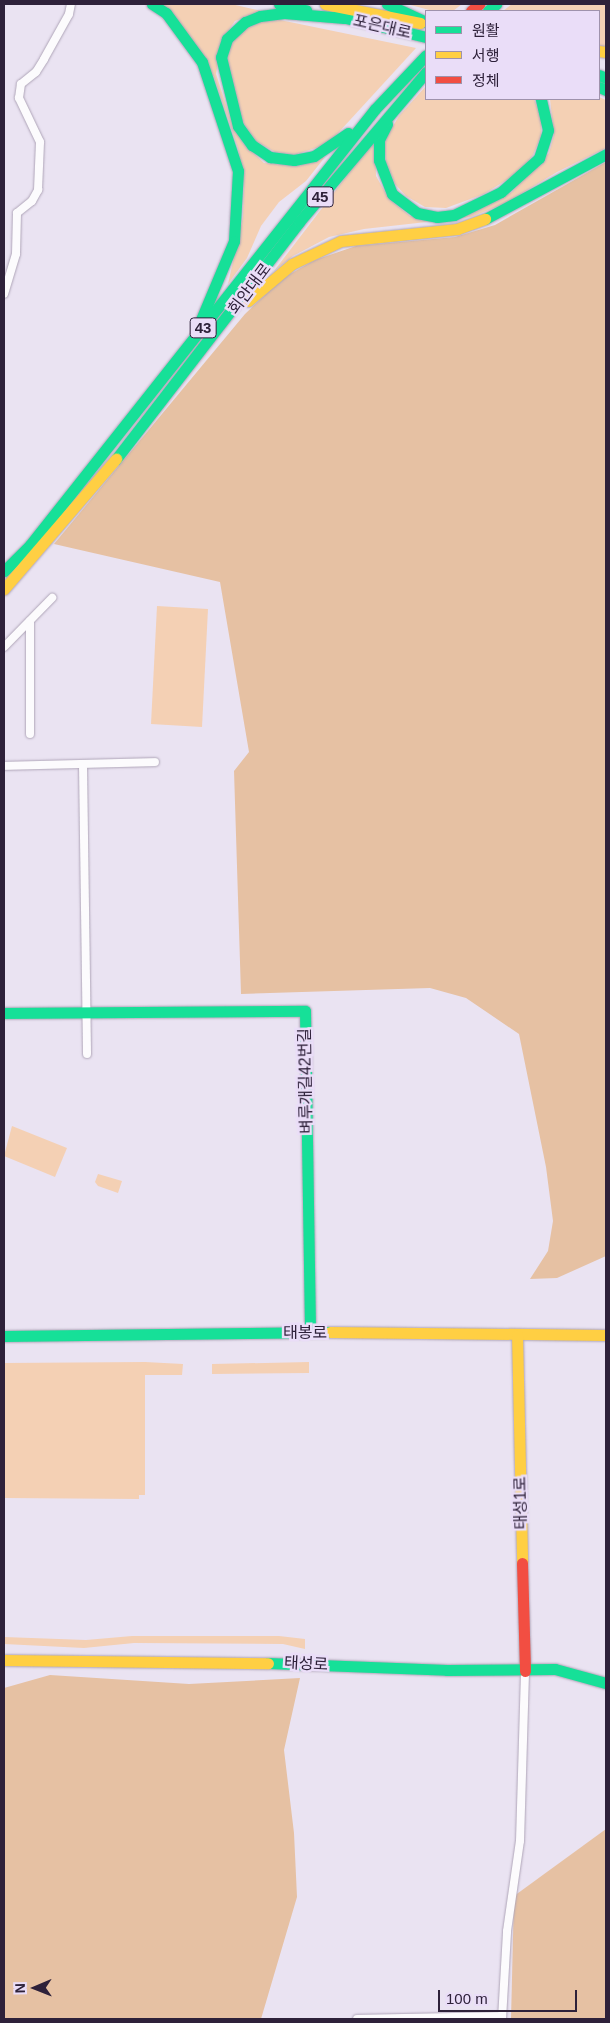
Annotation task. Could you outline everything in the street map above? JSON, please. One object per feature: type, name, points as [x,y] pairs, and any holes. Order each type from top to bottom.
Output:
[{"type":"main road","points":[[152,4],[166,13],[202,62],[238,171],[234,241],[211,301],[186,347]]},
{"type":"main road","name":"포은대로","points":[[279,4],[425,37]]},
{"type":"main road","name":"포은대로","points":[[326,4],[425,23]]},
{"type":"main road","points":[[387,4],[425,23]]},
{"type":"main road","points":[[344,18],[284,13],[260,16],[245,22],[227,40],[221,57],[223,76],[238,126],[252,145],[270,157],[294,160],[314,156],[338,143],[375,109]]},
{"type":"main road","name":"회안대로","points":[[4,571],[30,545],[375,109],[425,56]]},
{"type":"main road","name":"회안대로","points":[[4,589],[92,490],[228,318],[299,222],[395,105],[422,76]]},
{"type":"main road","points":[[395,105],[379,140],[379,160],[384,180],[400,202],[417,213],[437,217],[454,215],[487,200],[521,178],[539,158],[548,130],[541,100]]},
{"type":"main road","points":[[228,318],[292,264],[342,241],[457,229],[488,218],[606,154]]},
{"type":"main road","name":"벼루개길42번길","points":[[4,1013],[87,1014],[305,1011],[310,1332]]},
{"type":"main road","name":"태봉로","points":[[4,1336],[310,1332],[606,1335]]},
{"type":"main road","name":"태성1로","points":[[517,1335],[525,1671]]},
{"type":"main road","name":"태성로","points":[[4,1660],[252,1661],[525,1671],[555,1669],[606,1682]]},
{"type":"street","points":[[4,294],[16,254],[17,213],[32,201],[38,190],[40,142],[19,98],[22,84],[44,60],[69,14],[71,4]]},
{"type":"street","points":[[4,647],[52,598]]},
{"type":"street","points":[[30,621],[30,734]]},
{"type":"street","points":[[4,766],[156,762]]},
{"type":"street","points":[[84,765],[87,1054]]},
{"type":"street","points":[[357,2019],[502,2018],[507,1931],[520,1841],[525,1671]]},
{"type":"shaded area","points":[[158,4],[231,4],[262,11],[235,21],[222,40],[216,74],[231,120],[243,143],[264,163],[298,166],[325,157],[306,181],[279,202],[261,226],[247,258],[228,284],[243,217],[244,183],[238,148],[214,77]]},
{"type":"shaded area","points":[[407,4],[462,4],[454,10],[429,10]]},
{"type":"shaded area","points":[[512,4],[606,4],[606,48],[600,48],[600,10],[504,10]]},
{"type":"shaded area","points":[[280,20],[416,48],[328,144],[294,155],[275,152],[256,141],[244,124],[230,89],[227,47],[254,21]]},
{"type":"shaded area","points":[[425,87],[425,100],[534,100],[541,118],[541,136],[533,155],[521,171],[484,194],[446,208],[425,207],[406,196],[395,184],[386,162],[384,141],[399,116]]},
{"type":"shaded area","points":[[600,97],[606,100],[606,148],[557,172],[506,203],[471,217],[364,229],[329,237],[293,256],[274,271],[375,139],[376,176],[389,199],[410,216],[480,209],[512,192],[549,153],[554,135],[550,100],[600,100]]},
{"type":"shaded area","points":[[606,162],[606,1256],[557,1278],[530,1279],[548,1251],[553,1221],[546,1167],[519,1034],[466,998],[430,988],[241,994],[234,771],[249,752],[220,582],[54,544],[245,314],[283,278],[315,260],[356,246],[455,237],[495,225]]},
{"type":"shaded area","points":[[157,606],[208,609],[202,727],[151,724]]},
{"type":"shaded area","points":[[12,1126],[67,1148],[55,1177],[4,1156]]},
{"type":"shaded area","points":[[98,1174],[122,1181],[118,1193],[98,1186],[95,1182]]},
{"type":"shaded area","points":[[145,1362],[183,1364],[182,1375],[145,1375],[145,1495],[139,1495],[139,1499],[4,1498],[4,1363]]},
{"type":"shaded area","points":[[309,1362],[309,1373],[212,1374],[212,1364]]},
{"type":"shaded area","points":[[132,1636],[279,1636],[305,1639],[305,1649],[283,1644],[134,1643],[84,1648],[4,1644],[4,1637],[86,1640]]},
{"type":"shaded area","points":[[50,1675],[189,1684],[300,1678],[284,1750],[294,1833],[297,1897],[261,2019],[4,2019],[4,1688]]},
{"type":"shaded area","points":[[606,1829],[606,2019],[511,2019],[514,1896]]},
{"type":"traffic: fast","points":[[152,4],[166,13],[202,62],[238,171],[234,241],[200,322]]},
{"type":"traffic: fast","points":[[279,4],[306,10]]},
{"type":"traffic: fast","points":[[387,4],[425,22]]},
{"type":"traffic: fast","points":[[489,10],[496,4]]},
{"type":"traffic: fast","points":[[344,18],[284,13],[260,16],[245,22],[227,39],[221,57],[238,126],[252,145],[270,157],[294,160],[314,156],[348,133]]},
{"type":"traffic: fast","points":[[337,16],[425,37]]},
{"type":"traffic: fast","points":[[4,571],[30,545],[375,109],[425,56]]},
{"type":"traffic: fast","points":[[116,459],[299,222],[425,73]]},
{"type":"traffic: fast","points":[[600,75],[606,78]]},
{"type":"traffic: fast","points":[[600,87],[606,90]]},
{"type":"traffic: fast","points":[[387,124],[379,140],[379,160],[392,194],[417,213],[437,217],[454,215],[501,192],[539,158],[548,130],[541,100]]},
{"type":"traffic: fast","points":[[485,219],[606,154]]},
{"type":"traffic: fast","points":[[4,1013],[305,1011],[310,1332]]},
{"type":"traffic: fast","points":[[4,1336],[330,1332]]},
{"type":"traffic: fast","points":[[268,1663],[447,1670],[555,1669],[606,1683]]},
{"type":"traffic: slow","points":[[325,4],[420,23]]},
{"type":"traffic: slow","points":[[600,51],[606,52]]},
{"type":"traffic: slow","points":[[248,301],[292,264],[341,241],[457,229],[485,219]]},
{"type":"traffic: slow","points":[[4,589],[116,459]]},
{"type":"traffic: slow","points":[[330,1332],[606,1335]]},
{"type":"traffic: slow","points":[[517,1335],[522,1563]]},
{"type":"traffic: slow","points":[[4,1660],[268,1663]]},
{"type":"traffic: jam","points":[[472,10],[479,4]]},
{"type":"traffic: jam","points":[[522,1563],[525,1671]]}]
